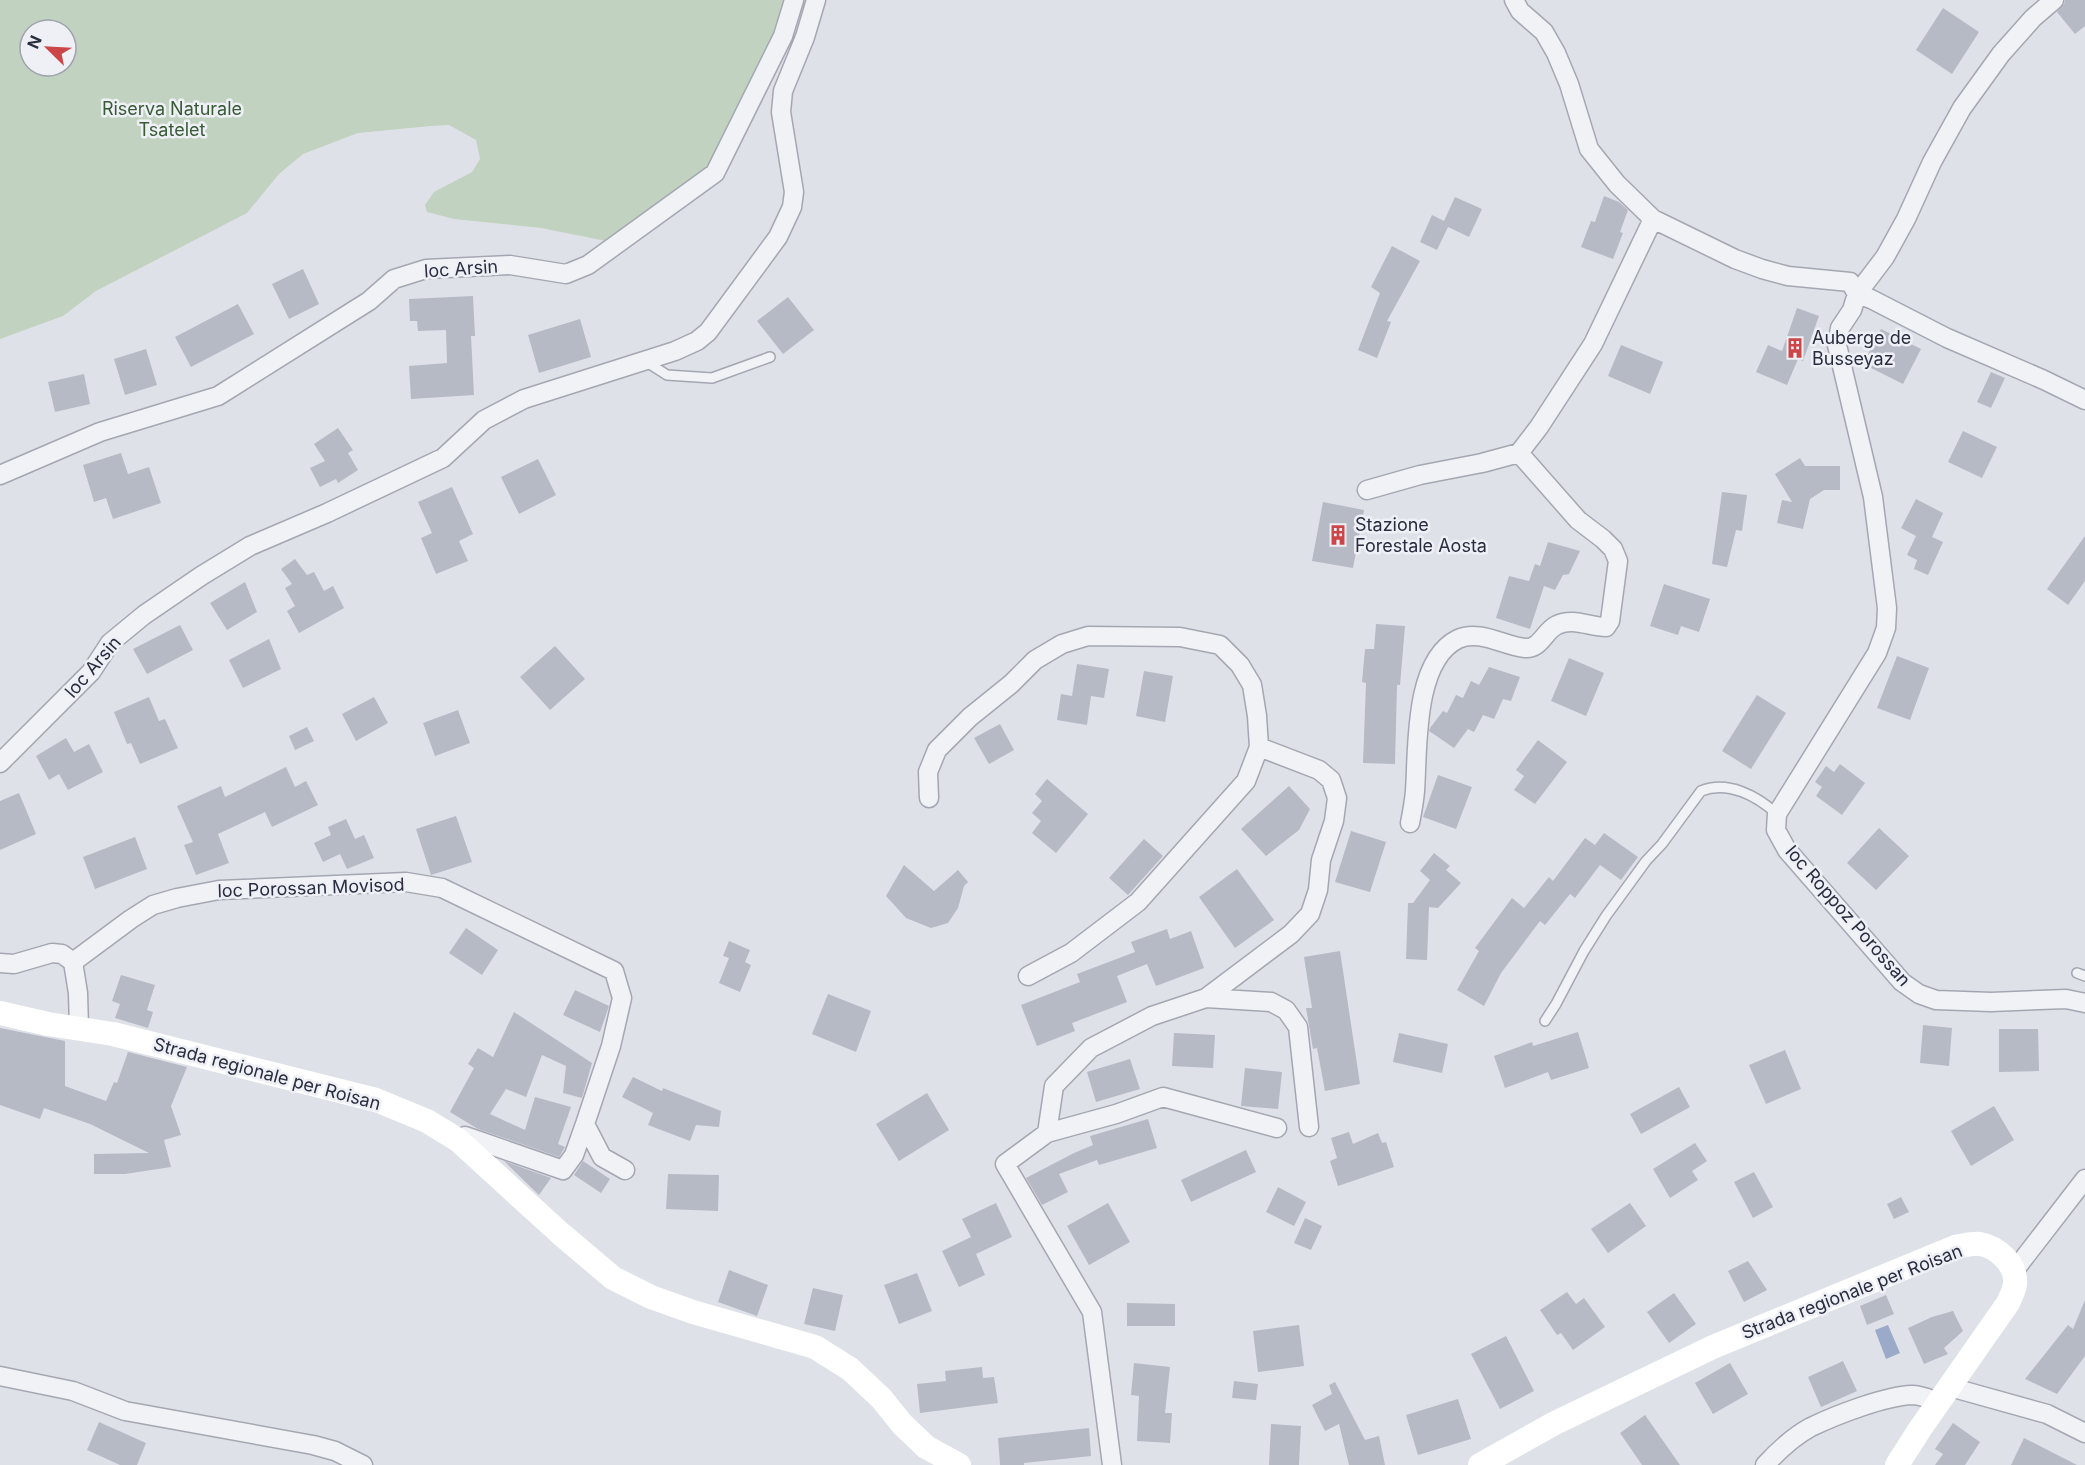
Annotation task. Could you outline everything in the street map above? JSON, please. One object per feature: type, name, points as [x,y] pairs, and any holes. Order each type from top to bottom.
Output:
[{"type":"main road","name":"Strada regionale per Roisan","points":[[0,1013],[48,1024],[113,1034],[376,1100],[427,1121],[458,1140],[613,1278],[651,1297],[683,1308],[815,1347],[850,1369],[926,1446],[959,1465]]},
{"type":"main road","name":"Strada regionale per Roisan","points":[[1480,1465],[1555,1423],[1713,1347],[1955,1248],[1979,1244],[1997,1251],[2007,1259],[2014,1271]]},
{"type":"main road","points":[[1897,1465],[2008,1303],[2015,1285],[2014,1271]]},
{"type":"street","name":"loc Arsin","points":[[0,476],[100,432],[218,396],[369,301],[394,279],[426,269],[510,265],[566,273],[588,265],[715,173],[783,36],[794,0]]},
{"type":"street","name":"loc Arsin","points":[[0,763],[91,672],[110,642],[144,615],[250,546],[327,513],[443,458],[484,420],[524,399],[675,351],[697,341],[708,332],[778,237],[792,207],[795,192],[781,112],[783,91],[805,37],[816,0]]},
{"type":"street","points":[[1514,0],[1520,11],[1544,32],[1556,52],[1569,84],[1589,149],[1617,184],[1653,219],[1735,259],[1762,269],[1788,276],[1850,282],[1857,294],[1947,338],[2085,400]]},
{"type":"street","points":[[1776,814],[1877,653],[1886,628],[1887,608],[1874,497],[1837,345],[1840,328],[1852,310],[1857,294],[1885,257],[1906,219],[1932,162],[1962,108],[2001,54],[2033,18],[2054,0]]},
{"type":"street","points":[[1367,490],[1420,475],[1519,453],[1539,427],[1593,344],[1653,219]]},
{"type":"street","points":[[1410,823],[1415,794],[1422,703],[1432,668],[1442,652],[1458,639],[1477,636],[1526,648],[1537,645],[1559,624],[1584,622],[1606,627],[1610,621],[1618,561],[1613,549],[1578,520],[1519,453]]},
{"type":"street","points":[[929,798],[928,772],[937,750],[970,717],[1011,684],[1035,660],[1062,644],[1088,636],[1180,637],[1220,645],[1240,665],[1252,685],[1259,747],[1246,781],[1138,902],[1071,953],[1028,976]]},
{"type":"street","points":[[1047,1133],[1054,1086],[1091,1048],[1152,1016],[1206,998],[1291,934],[1311,914],[1318,890],[1322,860],[1334,821],[1337,798],[1331,780],[1319,770],[1301,761],[1259,747]]},
{"type":"street","name":"loc Roppoz Porossan","points":[[1776,814],[1776,830],[1787,850],[1902,982],[1919,994],[1936,1000],[1991,1002],[2066,999],[2085,1003]]},
{"type":"street","name":"loc Porossan Movisod","points":[[73,962],[131,918],[153,905],[177,897],[219,890],[406,882],[442,888],[615,971],[622,998],[611,1046],[574,1155],[563,1170],[481,1140],[465,1136],[458,1140]]},
{"type":"street","points":[[0,963],[14,964],[52,953],[62,954],[73,962],[78,993],[79,1028]]},
{"type":"street","points":[[1206,998],[1271,1002],[1286,1010],[1298,1027],[1309,1127]]},
{"type":"street","points":[[1112,1465],[1092,1312],[1005,1164],[1047,1133],[1116,1114],[1163,1097],[1277,1128]]},
{"type":"street","points":[[585,1124],[602,1157],[625,1170]]},
{"type":"street","points":[[2014,1271],[2085,1179]]},
{"type":"street","points":[[0,1376],[73,1391],[125,1411],[314,1445],[335,1451],[363,1465]]},
{"type":"street","points":[[1765,1465],[1781,1449],[1810,1428],[1863,1407],[1914,1395],[1944,1395],[2047,1414],[2085,1433]]},
{"type":"lane","points":[[643,360],[667,375],[712,378],[770,357]]},
{"type":"lane","points":[[1545,1021],[1606,916],[1701,791],[1709,788],[1736,789],[1764,802],[1776,814]]},
{"type":"green space","name":"Riserva Naturale Tsatelet","points":[[0,0],[796,0],[710,169],[611,242],[541,228],[454,219],[427,212],[425,205],[434,192],[472,172],[480,159],[476,140],[449,125],[358,133],[303,154],[279,174],[247,213],[96,291],[63,316],[0,339]]},
{"type":"water","points":[[1888,1325],[1900,1353],[1886,1359],[1875,1330]]},
{"type":"building","points":[[2065,0],[2085,0],[2085,26],[2075,34],[2057,12]]},
{"type":"building","points":[[1943,8],[1979,32],[1952,74],[1916,50]]},
{"type":"building","points":[[1604,196],[1619,202],[1628,210],[1620,232],[1623,233],[1613,259],[1581,247],[1591,221],[1595,222]]},
{"type":"building","points":[[1455,197],[1482,209],[1469,237],[1448,227],[1437,250],[1420,242],[1432,215],[1444,221]]},
{"type":"building","points":[[1392,246],[1420,261],[1387,321],[1391,322],[1377,358],[1358,350],[1380,293],[1371,287]]},
{"type":"building","points":[[303,269],[319,304],[289,319],[272,284]]},
{"type":"building","points":[[473,296],[475,336],[471,336],[474,395],[411,399],[409,366],[447,363],[446,330],[418,331],[417,321],[410,321],[409,299]]},
{"type":"building","points":[[788,297],[814,330],[783,354],[757,321]]},
{"type":"building","points":[[238,304],[254,334],[191,367],[175,337]]},
{"type":"building","name":"Auberge de Busseyaz","points":[[1797,308],[1819,316],[1803,361],[1798,359],[1787,385],[1756,372],[1768,345],[1782,351]]},
{"type":"building","points":[[580,319],[591,357],[539,373],[528,335]]},
{"type":"building","points":[[1881,329],[1921,349],[1903,384],[1863,364]]},
{"type":"building","points":[[1621,345],[1663,362],[1650,394],[1608,376]]},
{"type":"building","points":[[146,349],[157,385],[125,395],[114,359]]},
{"type":"building","points":[[1991,372],[2005,378],[1991,408],[1977,402]]},
{"type":"building","points":[[84,374],[90,404],[55,412],[48,382]]},
{"type":"building","points":[[338,428],[353,450],[348,453],[358,470],[338,483],[336,479],[320,487],[310,468],[325,461],[314,444]]},
{"type":"building","points":[[1963,431],[1997,447],[1982,478],[1948,462]]},
{"type":"building","points":[[121,453],[128,474],[149,467],[161,503],[113,519],[106,498],[94,502],[83,465]]},
{"type":"building","points":[[1800,458],[1805,466],[1840,466],[1840,490],[1824,490],[1810,499],[1803,529],[1777,523],[1782,500],[1792,502],[1775,474]]},
{"type":"building","points":[[538,459],[556,495],[519,514],[501,477]]},
{"type":"building","points":[[452,487],[473,534],[459,541],[468,561],[436,574],[421,538],[432,533],[418,502]]},
{"type":"building","points":[[1722,492],[1747,495],[1742,531],[1736,530],[1727,567],[1712,564]]},
{"type":"building","points":[[1916,499],[1943,513],[1932,537],[1943,542],[1928,575],[1914,569],[1917,560],[1907,555],[1916,536],[1901,528]]},
{"type":"building","name":"Stazione Forestale Aosta","points":[[1323,502],[1364,510],[1353,568],[1312,561]]},
{"type":"building","points":[[2085,536],[2085,581],[2068,605],[2047,589]]},
{"type":"building","points":[[1548,542],[1580,551],[1569,574],[1563,575],[1555,590],[1544,586],[1530,629],[1496,618],[1509,576],[1529,581],[1535,564],[1540,566]]},
{"type":"building","points":[[295,559],[307,575],[314,572],[324,591],[333,586],[344,608],[299,633],[287,611],[295,606],[285,588],[292,584],[281,569]]},
{"type":"building","points":[[245,582],[257,612],[227,630],[210,603]]},
{"type":"building","points":[[1664,584],[1710,599],[1699,632],[1681,626],[1678,635],[1650,626]]},
{"type":"building","points":[[1376,624],[1405,626],[1400,685],[1397,685],[1395,764],[1363,763],[1366,683],[1362,682],[1365,649],[1374,649]]},
{"type":"building","points":[[180,625],[193,650],[147,674],[133,649]]},
{"type":"building","points":[[269,639],[281,669],[243,688],[229,660]]},
{"type":"building","points":[[555,646],[585,679],[550,710],[520,677]]},
{"type":"building","points":[[1897,656],[1929,668],[1910,720],[1877,708]]},
{"type":"building","points":[[1569,658],[1604,673],[1586,716],[1551,701]]},
{"type":"building","points":[[1077,664],[1109,669],[1104,698],[1091,696],[1087,725],[1057,720],[1061,694],[1072,696]]},
{"type":"building","points":[[1489,667],[1520,677],[1511,701],[1503,699],[1494,719],[1483,715],[1474,732],[1468,729],[1454,748],[1429,731],[1430,728],[1443,711],[1447,713],[1456,695],[1463,698],[1471,681],[1479,685]]},
{"type":"building","points":[[1144,671],[1173,676],[1165,722],[1136,716]]},
{"type":"building","points":[[1757,695],[1786,713],[1751,769],[1722,751]]},
{"type":"building","points":[[149,697],[159,721],[165,719],[178,748],[140,764],[131,743],[127,744],[114,712]]},
{"type":"building","points":[[374,697],[388,723],[356,741],[342,714]]},
{"type":"building","points":[[458,710],[470,743],[435,756],[423,723]]},
{"type":"building","points":[[1000,724],[1014,750],[989,764],[974,738]]},
{"type":"building","points":[[307,727],[314,741],[295,750],[289,736]]},
{"type":"building","points":[[66,738],[74,752],[89,744],[103,772],[68,790],[59,774],[49,780],[36,756]]},
{"type":"building","points":[[1538,740],[1567,762],[1535,804],[1514,790],[1524,776],[1516,770]]},
{"type":"building","points":[[1840,764],[1865,783],[1842,815],[1816,796],[1822,787],[1815,782],[1826,766],[1834,772]]},
{"type":"building","points":[[286,767],[295,787],[306,781],[318,805],[272,827],[265,812],[218,834],[229,863],[196,875],[184,845],[193,842],[177,806],[221,786],[225,797]]},
{"type":"building","points":[[1438,775],[1472,787],[1456,829],[1423,817]]},
{"type":"building","points":[[1047,779],[1088,814],[1056,853],[1032,833],[1041,821],[1032,813],[1042,801],[1035,794]]},
{"type":"building","points":[[1289,786],[1310,809],[1299,830],[1266,856],[1241,829]]},
{"type":"building","points":[[19,793],[36,834],[0,850],[0,801]]},
{"type":"building","points":[[456,816],[472,862],[431,875],[416,829]]},
{"type":"building","points":[[346,819],[355,839],[364,835],[374,858],[347,869],[340,854],[323,862],[314,843],[331,835],[328,827]]},
{"type":"building","points":[[1879,828],[1909,856],[1876,890],[1847,863]]},
{"type":"building","points":[[1351,831],[1386,842],[1370,892],[1335,882]]},
{"type":"building","points":[[1604,833],[1638,857],[1621,880],[1600,865],[1575,898],[1570,894],[1545,925],[1540,921],[1501,973],[1484,1006],[1457,990],[1479,951],[1475,948],[1512,898],[1524,908],[1549,877],[1553,881],[1585,838],[1595,845]]},
{"type":"building","points":[[135,837],[147,869],[95,889],[83,857]]},
{"type":"building","points":[[1144,839],[1163,856],[1128,895],[1109,878]]},
{"type":"building","points":[[1434,853],[1450,866],[1446,870],[1461,883],[1438,908],[1429,907],[1427,960],[1406,959],[1408,903],[1413,903],[1430,880],[1420,871]]},
{"type":"building","points":[[904,865],[934,891],[958,870],[968,882],[964,886],[958,908],[948,923],[931,928],[906,918],[886,896]]},
{"type":"building","points":[[1237,869],[1274,920],[1235,948],[1199,897]]},
{"type":"building","points":[[466,928],[498,950],[482,975],[449,953]]},
{"type":"building","points":[[1167,929],[1170,939],[1191,931],[1204,968],[1156,986],[1147,964],[1117,976],[1127,1002],[1072,1023],[1075,1031],[1037,1046],[1021,1005],[1080,982],[1077,974],[1135,952],[1131,942]]},
{"type":"building","points":[[729,941],[750,950],[745,962],[751,965],[740,992],[719,983],[729,958],[723,956]]},
{"type":"building","points":[[1340,951],[1360,1084],[1325,1091],[1317,1048],[1313,1049],[1306,1008],[1312,1008],[1304,957]]},
{"type":"building","points":[[121,975],[155,985],[147,1010],[153,1012],[148,1028],[115,1018],[120,1004],[112,1001]]},
{"type":"building","points":[[575,990],[609,1006],[600,1032],[563,1015]]},
{"type":"building","points":[[828,994],[871,1011],[856,1052],[812,1034]]},
{"type":"building","points":[[514,1012],[592,1063],[582,1098],[563,1093],[566,1066],[542,1055],[526,1097],[506,1089],[490,1114],[525,1130],[535,1097],[571,1107],[558,1144],[565,1147],[559,1157],[478,1129],[450,1112],[474,1068],[468,1064],[478,1048],[493,1057]]},
{"type":"building","points":[[1923,1025],[1952,1028],[1949,1066],[1920,1063]]},
{"type":"building","points":[[0,1028],[65,1041],[65,1086],[106,1101],[114,1082],[117,1083],[128,1052],[187,1067],[171,1106],[181,1135],[164,1140],[171,1167],[125,1174],[94,1174],[94,1154],[149,1153],[90,1124],[44,1108],[40,1119],[0,1105]]},
{"type":"building","points":[[1999,1029],[2038,1029],[2039,1071],[1999,1072]]},
{"type":"building","points":[[1578,1032],[1589,1068],[1551,1080],[1548,1072],[1505,1088],[1494,1056],[1532,1042],[1533,1046]]},
{"type":"building","points":[[1174,1033],[1215,1035],[1213,1068],[1172,1066]]},
{"type":"building","points":[[1399,1033],[1448,1044],[1442,1073],[1393,1062]]},
{"type":"building","points":[[1785,1050],[1801,1089],[1766,1104],[1749,1065]]},
{"type":"building","points":[[1130,1059],[1140,1089],[1096,1102],[1087,1072]]},
{"type":"building","points":[[1245,1068],[1282,1072],[1278,1109],[1241,1106]]},
{"type":"building","points":[[633,1077],[662,1091],[663,1088],[721,1111],[719,1127],[696,1125],[690,1141],[648,1125],[653,1113],[622,1097]]},
{"type":"building","points":[[1679,1087],[1690,1107],[1641,1134],[1630,1114]]},
{"type":"building","points":[[927,1093],[949,1130],[899,1161],[876,1124]]},
{"type":"building","points":[[1994,1106],[2014,1140],[1971,1166],[1951,1131]]},
{"type":"building","points":[[1148,1119],[1157,1148],[1099,1165],[1097,1160],[1059,1174],[1068,1192],[1042,1205],[1026,1178],[1093,1145],[1090,1136]]},
{"type":"building","points":[[1349,1132],[1353,1144],[1378,1133],[1382,1143],[1386,1142],[1394,1167],[1338,1186],[1330,1161],[1337,1158],[1331,1138]]},
{"type":"building","points":[[1695,1143],[1707,1161],[1692,1171],[1698,1180],[1670,1198],[1653,1169]]},
{"type":"building","points":[[1246,1150],[1256,1172],[1191,1202],[1181,1180]]},
{"type":"building","points":[[504,1161],[551,1178],[539,1195]]},
{"type":"building","points":[[583,1161],[610,1179],[601,1193],[574,1175]]},
{"type":"building","points":[[1754,1172],[1773,1207],[1753,1218],[1734,1182]]},
{"type":"building","points":[[668,1174],[719,1175],[718,1211],[666,1209]]},
{"type":"building","points":[[1278,1187],[1306,1202],[1294,1226],[1266,1212]]},
{"type":"building","points":[[1901,1197],[1909,1212],[1894,1219],[1887,1204]]},
{"type":"building","points":[[996,1203],[1012,1237],[976,1254],[985,1275],[959,1287],[942,1251],[971,1237],[962,1219]]},
{"type":"building","points":[[1108,1203],[1130,1242],[1089,1265],[1067,1226]]},
{"type":"building","points":[[1630,1203],[1646,1226],[1608,1253],[1591,1229]]},
{"type":"building","points":[[1305,1218],[1322,1226],[1311,1250],[1294,1243]]},
{"type":"building","points":[[1748,1261],[1767,1290],[1744,1302],[1728,1271]]},
{"type":"building","points":[[729,1270],[768,1285],[757,1316],[718,1302]]},
{"type":"building","points":[[917,1273],[932,1311],[899,1324],[884,1285]]},
{"type":"building","points":[[813,1288],[843,1295],[835,1331],[804,1324]]},
{"type":"building","points":[[1567,1292],[1576,1304],[1584,1298],[1605,1327],[1573,1350],[1561,1333],[1557,1335],[1540,1310]]},
{"type":"building","points":[[1674,1293],[1696,1324],[1669,1343],[1647,1312]]},
{"type":"building","points":[[1886,1295],[1894,1314],[1867,1325],[1860,1306]]},
{"type":"building","points":[[2085,1300],[2085,1356],[2057,1394],[2025,1379],[2068,1325],[2073,1329]]},
{"type":"building","points":[[1127,1303],[1175,1304],[1175,1326],[1127,1326]]},
{"type":"building","points":[[1953,1311],[1963,1331],[1944,1348],[1948,1354],[1924,1364],[1908,1328],[1932,1317]]},
{"type":"building","points":[[1299,1325],[1304,1366],[1258,1372],[1253,1331]]},
{"type":"building","points":[[1506,1336],[1534,1391],[1500,1409],[1471,1354]]},
{"type":"building","points":[[1843,1361],[1857,1391],[1821,1407],[1808,1377]]},
{"type":"building","points":[[1134,1363],[1170,1367],[1165,1413],[1172,1413],[1170,1443],[1137,1441],[1139,1396],[1131,1395]]},
{"type":"building","points":[[1730,1363],[1748,1394],[1713,1414],[1695,1383]]},
{"type":"building","points":[[982,1367],[983,1378],[994,1377],[998,1403],[920,1413],[917,1384],[946,1381],[945,1371]]},
{"type":"building","points":[[1234,1381],[1258,1384],[1256,1400],[1232,1398]]},
{"type":"building","points":[[1335,1382],[1365,1440],[1379,1436],[1385,1465],[1349,1465],[1339,1424],[1325,1431],[1312,1405],[1332,1394],[1329,1385]]},
{"type":"building","points":[[1458,1399],[1471,1439],[1418,1455],[1406,1415]]},
{"type":"building","points":[[1645,1415],[1680,1465],[1642,1465],[1620,1433]]},
{"type":"building","points":[[99,1422],[146,1443],[137,1465],[120,1465],[87,1450]]},
{"type":"building","points":[[1953,1423],[1980,1442],[1965,1465],[1935,1465],[1943,1454],[1935,1449]]},
{"type":"building","points":[[1271,1424],[1301,1426],[1299,1465],[1269,1465]]},
{"type":"building","points":[[1089,1428],[1091,1456],[1024,1463],[1024,1465],[1000,1465],[998,1438]]},
{"type":"building","points":[[2024,1438],[2077,1465],[2011,1465]]},
{"type":"place","name":"Auberge de Busseyaz","points":[[1795,348]]},
{"type":"place","name":"Stazione Forestale Aosta","points":[[1338,535]]}]
